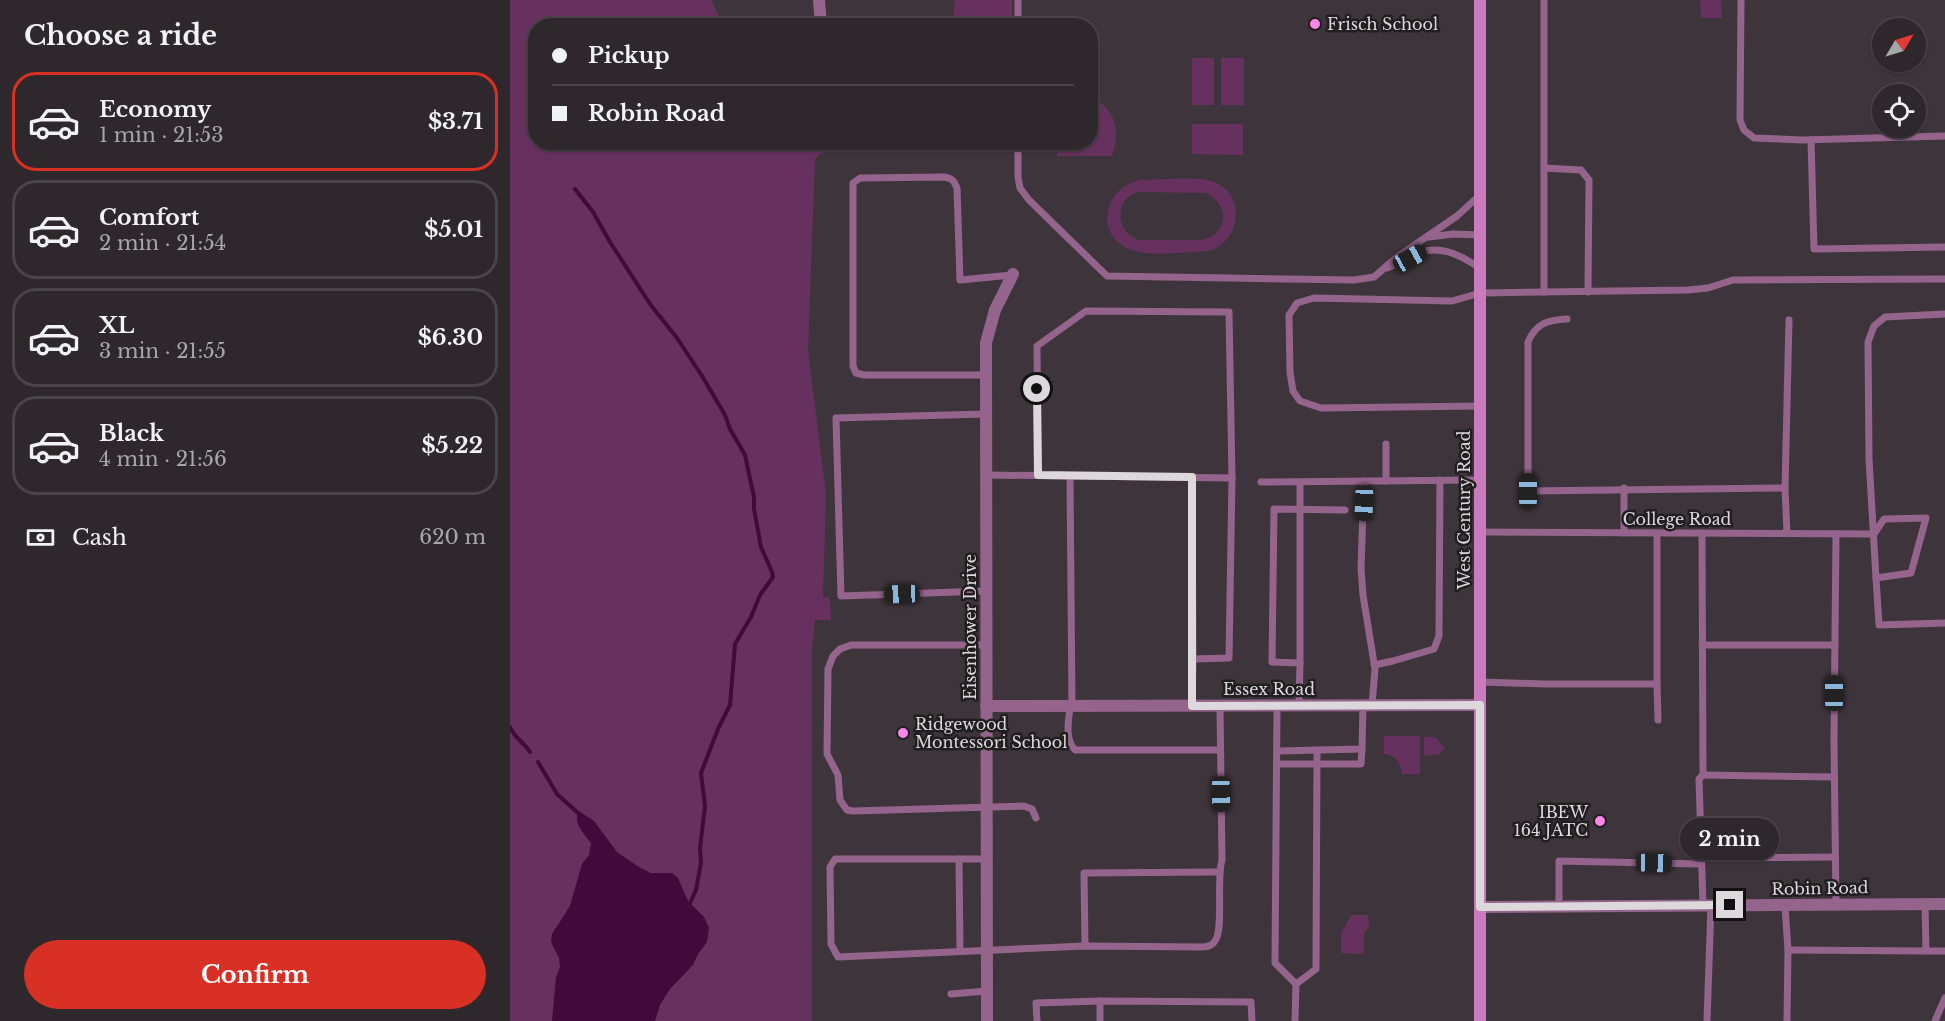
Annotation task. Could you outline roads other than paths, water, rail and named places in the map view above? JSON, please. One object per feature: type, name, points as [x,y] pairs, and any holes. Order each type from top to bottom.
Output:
[{"type":"main road","name":"West Century Road","points":[[1480,0],[1480,1021]]},
{"type":"street","points":[[819,0],[820,18]]},
{"type":"street","name":"Eisenhower Drive","points":[[987,1021],[986,343],[994,310],[1013,274]]},
{"type":"street","name":"Essex Road","points":[[986,706],[1480,705]]},
{"type":"street","name":"Robin Road","points":[[1480,907],[1945,904]]},
{"type":"lane","points":[[1018,0],[1018,18]]},
{"type":"lane","points":[[1544,0],[1544,292]]},
{"type":"lane","points":[[1741,0],[1740,120],[1744,130],[1754,138],[1811,140],[1945,136]]},
{"type":"lane","points":[[1811,140],[1814,249],[1945,248]]},
{"type":"lane","points":[[1018,150],[1020,188],[1029,200],[1107,276],[1354,280],[1374,277],[1425,237],[1457,216],[1480,194]]},
{"type":"lane","points":[[1544,168],[1581,170],[1589,180],[1588,292]]},
{"type":"lane","points":[[986,375],[864,375],[856,373],[854,366],[853,183],[860,178],[951,178],[957,188],[960,280],[1013,274]]},
{"type":"lane","points":[[1425,237],[1453,234],[1480,235]]},
{"type":"lane","points":[[1382,270],[1400,264],[1421,252],[1437,249],[1468,260],[1480,268]]},
{"type":"lane","points":[[1480,406],[1321,408],[1300,400],[1293,391],[1290,372],[1289,315],[1297,303],[1314,297],[1452,301],[1480,293],[1688,290],[1708,288],[1733,280],[1945,279]]},
{"type":"lane","points":[[1038,475],[1037,346],[1086,311],[1229,312],[1232,478],[1229,658],[1193,659]]},
{"type":"lane","points":[[1945,314],[1885,317],[1874,326],[1868,342],[1869,459],[1879,625],[1945,623]]},
{"type":"lane","points":[[1567,319],[1547,321],[1538,326],[1528,342],[1528,491],[1623,488],[1785,488]]},
{"type":"lane","points":[[1787,533],[1785,488],[1789,320]]},
{"type":"lane","points":[[986,414],[836,418],[841,596],[986,591]]},
{"type":"lane","points":[[1386,444],[1386,481]]},
{"type":"lane","points":[[986,475],[1232,478]]},
{"type":"lane","points":[[1070,476],[1071,706],[1069,742],[1075,750],[1220,750]]},
{"type":"lane","points":[[1192,477],[1192,706]]},
{"type":"lane","points":[[1374,665],[1393,662],[1434,649],[1439,636],[1440,480]]},
{"type":"lane","points":[[1261,482],[1480,480]]},
{"type":"lane","points":[[1277,764],[1360,764],[1374,665],[1361,568],[1364,481]]},
{"type":"lane","points":[[1299,705],[1300,482]]},
{"type":"lane","points":[[1623,488],[1624,533]]},
{"type":"lane","points":[[1300,663],[1272,662],[1274,509],[1345,510]]},
{"type":"lane","points":[[1874,534],[1884,519],[1926,518],[1911,573],[1876,579]]},
{"type":"lane","name":"College Road","points":[[1480,532],[1874,534]]},
{"type":"lane","points":[[1657,533],[1658,720]]},
{"type":"lane","points":[[1702,533],[1702,776],[1699,779],[1701,861],[1707,905],[1707,1021]]},
{"type":"lane","points":[[1836,534],[1834,645],[1836,904]]},
{"type":"lane","points":[[986,645],[851,645],[840,649],[833,656],[828,669],[827,754],[838,775],[840,800],[847,810],[1029,807],[1036,818]]},
{"type":"lane","points":[[1702,645],[1834,645]]},
{"type":"lane","points":[[1480,682],[1657,684]]},
{"type":"lane","points":[[987,859],[835,859],[830,867],[831,944],[838,957],[960,950],[1085,946],[1202,947],[1212,944],[1220,932],[1218,872],[1222,860],[1220,706]]},
{"type":"lane","points":[[1277,706],[1275,963],[1296,984],[1295,1021]]},
{"type":"lane","points":[[1277,751],[1362,749]]},
{"type":"lane","points":[[1296,984],[1316,969],[1317,750]]},
{"type":"lane","points":[[1702,776],[1834,777]]},
{"type":"lane","points":[[1559,906],[1559,861],[1701,861],[1835,856]]},
{"type":"lane","points":[[959,859],[960,950]]},
{"type":"lane","points":[[1085,946],[1084,873],[1218,872]]},
{"type":"lane","points":[[1925,904],[1926,951]]},
{"type":"lane","points":[[1785,906],[1788,950],[1787,1021]]},
{"type":"lane","points":[[1788,950],[1945,951]]},
{"type":"lane","points":[[951,994],[987,992]]},
{"type":"lane","points":[[1935,1021],[1945,998]]},
{"type":"lane","points":[[1100,1001],[1100,1021]]},
{"type":"lane","points":[[1037,1021],[1036,1003],[1100,1001],[1251,1002],[1252,1021]]},
{"type":"waterway","points":[[575,189],[593,212],[650,304],[677,338],[725,415],[745,455],[761,547],[773,577],[760,595],[751,617],[735,644],[730,705],[701,773],[705,806],[700,848],[701,863],[696,890],[690,903]]},
{"type":"waterway","points":[[510,727],[530,752]]},
{"type":"waterway","points":[[538,762],[557,794],[578,813]]},
{"type":"place","name":"Frisch School","points":[[1315,24]]},
{"type":"place","name":"Ridgewood Montessori School","points":[[903,733]]},
{"type":"place","name":"IBEW 164 JATC","points":[[1600,821]]}]
